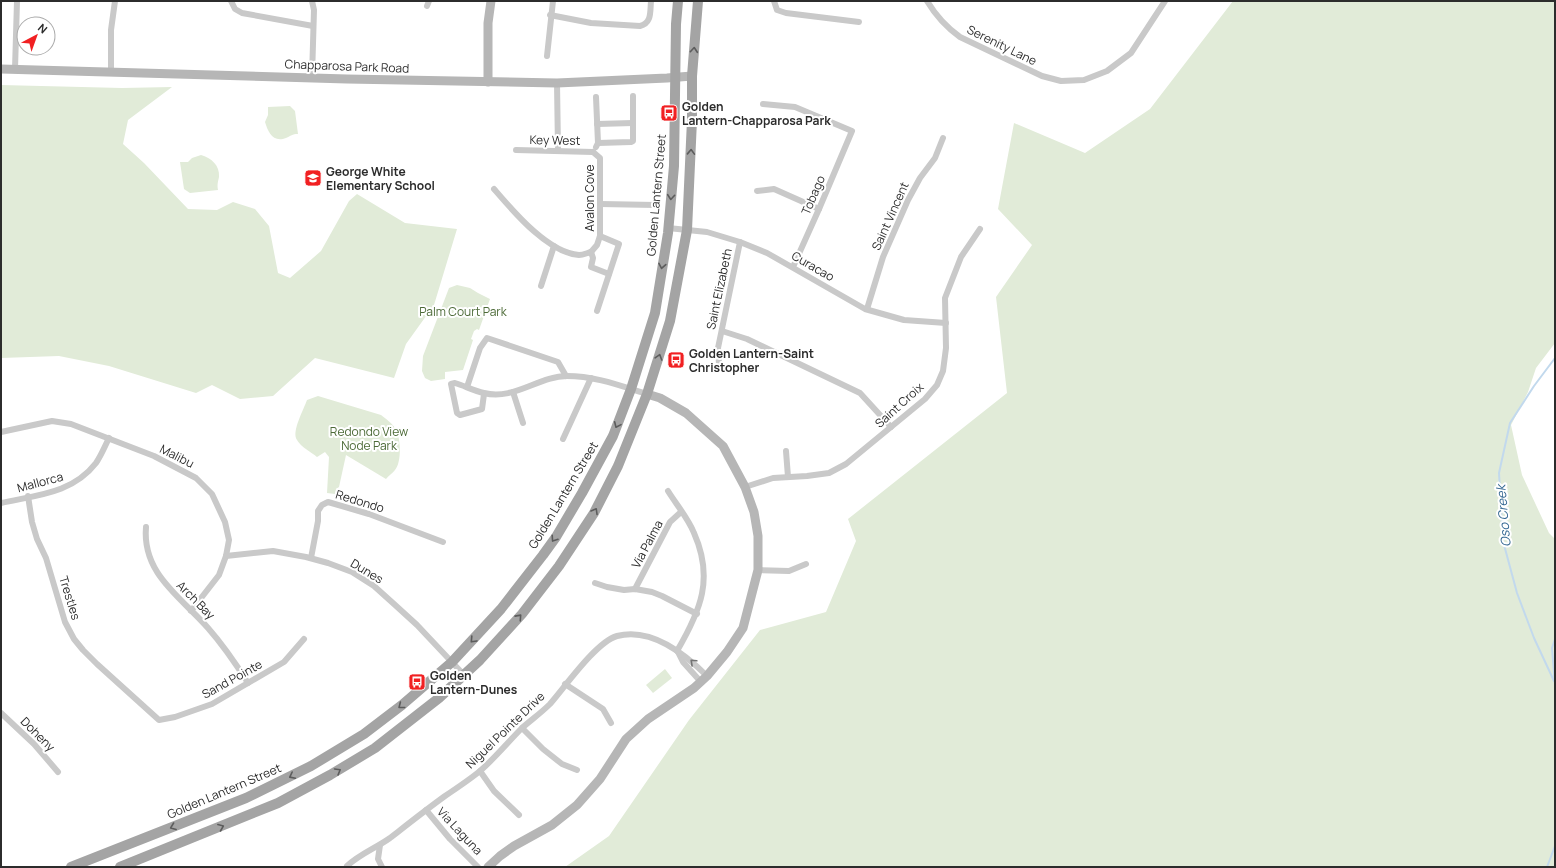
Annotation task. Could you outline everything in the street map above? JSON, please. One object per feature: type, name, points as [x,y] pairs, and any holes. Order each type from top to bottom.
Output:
[{"type":"main road","name":"Golden Lantern Street","points":[[71,867],[246,798],[311,766],[364,734],[402,705],[452,662],[518,589],[556,537],[609,442],[623,412],[655,313],[668,228],[674,166],[674,77],[678,1]]},
{"type":"main road","points":[[120,867],[278,803],[356,760],[396,733],[440,698],[480,660],[522,614],[559,566],[578,538],[594,513],[618,466],[647,394],[670,321],[687,230],[692,120],[692,76],[698,1]]},
{"type":"street","points":[[15,69],[17,1]]},
{"type":"street","points":[[111,73],[111,30],[115,1]]},
{"type":"street","points":[[231,1],[235,9],[242,13],[313,26]]},
{"type":"street","points":[[312,1],[314,10],[312,77]]},
{"type":"street","points":[[488,82],[488,23],[491,1]]},
{"type":"street","points":[[547,56],[550,15],[553,1]]},
{"type":"street","points":[[550,15],[591,23],[640,26],[646,25],[649,21],[651,1]]},
{"type":"street","points":[[774,1],[777,10],[786,13],[859,22]]},
{"type":"street","name":"Serenity Lane","points":[[927,1],[948,29],[960,37],[1042,76],[1062,81],[1084,80],[1107,71],[1131,54],[1165,1]]},
{"type":"street","name":"Chapparosa Park Road","points":[[1,69],[488,82],[557,82],[692,76]]},
{"type":"street","points":[[557,82],[558,150]]},
{"type":"street","points":[[597,124],[633,123],[633,96]]},
{"type":"street","points":[[596,97],[598,143]]},
{"type":"street","name":"Tobago","points":[[763,104],[795,107],[852,131],[819,209],[792,266]]},
{"type":"street","name":"Key West","points":[[598,143],[633,141],[633,123]]},
{"type":"street","name":"Saint Vincent","points":[[867,309],[883,257],[908,200],[920,178],[935,158],[943,138]]},
{"type":"street","name":"Avalon Cove","points":[[591,252],[600,236],[600,158],[593,152],[598,143]]},
{"type":"street","name":"Key West","points":[[516,150],[593,152]]},
{"type":"street","points":[[494,189],[521,221],[554,246],[580,255],[591,252],[593,258],[591,266],[609,274]]},
{"type":"street","points":[[757,191],[774,189],[819,209]]},
{"type":"street","points":[[600,204],[656,205]]},
{"type":"street","name":"Curacao","points":[[668,228],[707,232],[740,242],[767,253],[792,266],[867,309],[904,320],[946,323]]},
{"type":"street","name":"Saint Croix","points":[[746,487],[772,478],[829,473],[846,464],[925,399],[937,385],[943,371],[946,348],[945,298],[961,257],[980,229]]},
{"type":"street","points":[[597,311],[619,244],[600,236]]},
{"type":"street","name":"Saint Elizabeth","points":[[719,364],[718,348],[740,242]]},
{"type":"street","points":[[541,286],[554,246]]},
{"type":"street","points":[[722,331],[747,339],[860,393],[891,427]]},
{"type":"street","points":[[467,387],[480,348],[487,338],[558,362],[566,376]]},
{"type":"street","points":[[484,394],[482,409],[460,415],[458,414],[451,384],[455,383],[484,394],[497,394],[513,392],[555,378],[566,376],[591,378],[660,398],[686,413],[723,446],[746,487],[754,512],[758,536],[758,570],[743,628],[727,652],[704,679],[648,719],[626,739],[600,779],[577,805],[552,825],[514,846],[488,867]]},
{"type":"street","points":[[563,439],[591,378]]},
{"type":"street","points":[[513,392],[523,423]]},
{"type":"street","name":"Malibu","points":[[1,432],[52,421],[71,424],[109,438],[177,467],[196,478],[212,494],[216,501],[225,522],[229,540],[220,575],[190,610]]},
{"type":"street","name":"Mallorca","points":[[1,503],[59,490],[75,483],[96,462],[109,438]]},
{"type":"street","points":[[786,451],[788,477]]},
{"type":"street","points":[[668,491],[694,531],[702,555],[704,584],[697,614],[677,651]]},
{"type":"street","name":"Trestles","points":[[28,496],[35,533],[50,571],[65,622],[74,639],[97,664],[159,720]]},
{"type":"street","name":"Redondo","points":[[311,558],[318,521],[318,511],[322,505],[328,502],[369,514],[443,542]]},
{"type":"street","name":"Via Palma","points":[[635,589],[670,522],[681,512]]},
{"type":"street","name":"Arch Bay","points":[[146,527],[146,546],[159,576],[166,586],[217,638],[248,683]]},
{"type":"street","name":"Dunes","points":[[226,556],[273,551],[311,558],[352,572],[374,586],[417,625],[464,675]]},
{"type":"street","points":[[758,570],[789,571],[806,564]]},
{"type":"street","points":[[595,583],[624,590],[635,589],[662,596],[697,614]]},
{"type":"street","name":"Niguel Pointe Drive","points":[[347,866],[354,860],[380,845],[480,771],[522,728],[549,704],[565,684],[599,648],[616,636],[625,634],[649,637],[677,651],[683,662],[704,679]]},
{"type":"street","name":"Sand Pointe","points":[[159,720],[175,717],[212,704],[284,662],[304,639]]},
{"type":"street","points":[[565,684],[603,709],[612,723]]},
{"type":"street","name":"Doheny","points":[[1,713],[34,744],[58,772]]},
{"type":"street","points":[[522,728],[543,749],[562,764],[577,770]]},
{"type":"street","points":[[480,771],[494,791],[519,815]]},
{"type":"street","name":"Via Laguna","points":[[426,810],[450,839],[478,867]]},
{"type":"street","points":[[380,845],[378,859],[382,867]]},
{"type":"green space","points":[[1233,1],[1555,1],[1555,343],[1536,368],[1528,392],[1511,425],[1522,475],[1549,533],[1555,539],[1555,867],[565,867],[609,836],[689,720],[760,630],[826,612],[856,541],[848,519],[1007,393],[996,297],[1032,245],[998,209],[1014,123],[1085,153],[1150,109]]},
{"type":"green space","points":[[1,85],[122,88],[172,87],[128,120],[123,144],[144,163],[188,209],[217,210],[233,202],[255,209],[269,226],[278,273],[290,278],[321,251],[349,201],[357,194],[405,223],[457,229],[434,305],[406,344],[394,378],[315,358],[273,396],[240,399],[212,385],[196,393],[109,366],[59,356],[1,358]]},
{"type":"green space","points":[[290,106],[295,111],[298,134],[281,139],[274,138],[265,122],[268,115],[268,107]]},
{"type":"green space","points":[[201,155],[211,160],[218,169],[218,190],[190,193],[184,189],[180,162],[188,162],[192,158]]},
{"type":"green space","name":"Palm Court Park","points":[[457,285],[470,288],[490,299],[479,330],[477,329],[474,331],[471,339],[473,340],[463,370],[445,372],[445,379],[431,381],[425,378],[422,371],[423,356],[449,288]]},
{"type":"green space","name":"Redondo View Node Park","points":[[318,396],[381,415],[394,426],[399,437],[400,456],[394,471],[386,479],[346,455],[339,487],[336,489],[335,494],[327,493],[329,457],[325,452],[317,457],[301,445],[296,436],[297,426],[307,400]]},
{"type":"green space","points":[[665,669],[672,678],[653,693],[646,685]]},
{"type":"waterway","name":"Oso Creek","points":[[1554,681],[1534,638],[1517,593],[1503,541],[1499,473],[1510,423],[1534,386],[1555,358]]},
{"type":"waterway","points":[[1555,639],[1552,648],[1555,685]]},
{"type":"waterway","points":[[1547,867],[1555,846]]},
{"type":"place","name":"Golden Lantern-Chapparosa Park","points":[[669,113]]},
{"type":"place","name":"George White Elementary School","points":[[313,178]]},
{"type":"place","name":"Golden Lantern-Saint Christopher","points":[[676,360]]},
{"type":"place","name":"Golden Lantern-Dunes","points":[[417,682]]}]
